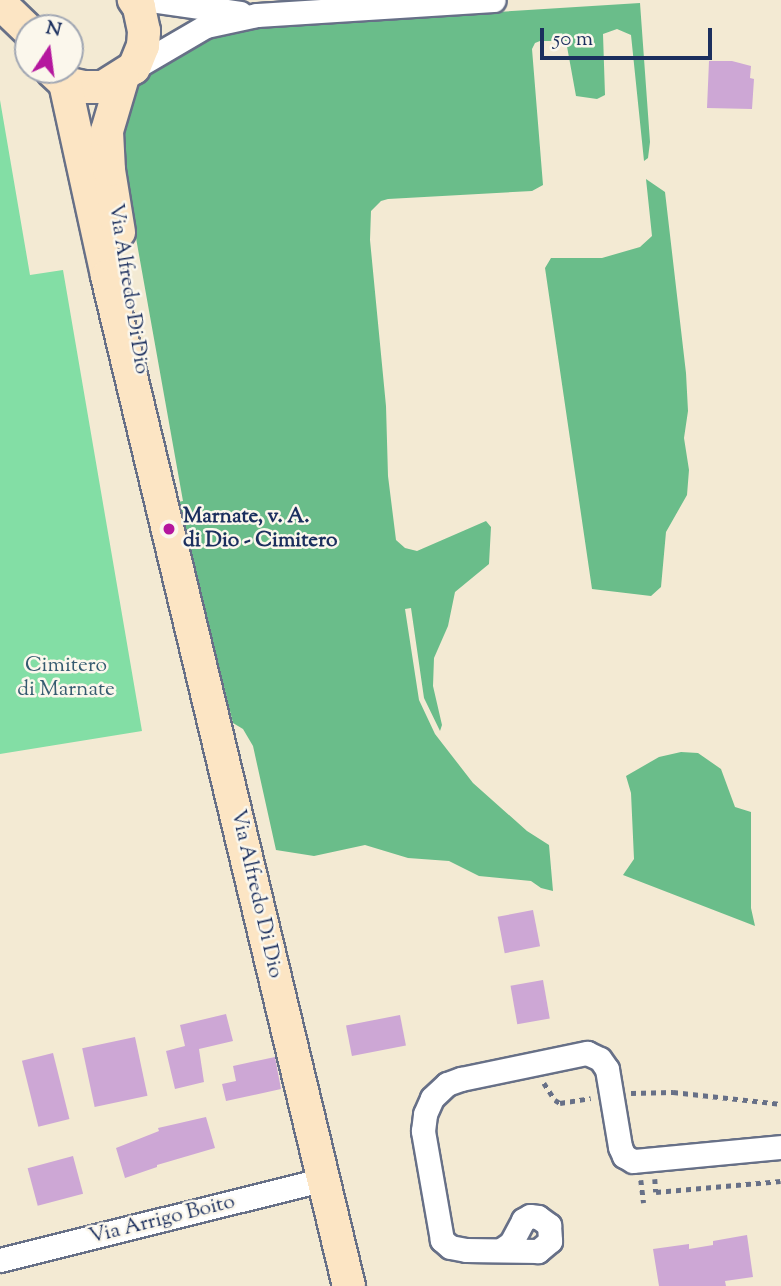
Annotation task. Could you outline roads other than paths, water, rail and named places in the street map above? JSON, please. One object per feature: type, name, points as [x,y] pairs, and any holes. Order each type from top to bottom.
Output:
[{"type":"main road","name":"Via Alfredo Di Dio","points":[[134,0],[143,18],[143,46],[129,72],[107,131],[108,161],[163,503]]},
{"type":"main road","points":[[0,3],[14,16]]},
{"type":"main road","points":[[84,82],[103,87],[129,72]]},
{"type":"main road","name":"Via Alfredo Di Dio","points":[[60,84],[163,503],[349,1286]]},
{"type":"street","points":[[151,0],[257,15]]},
{"type":"street","points":[[129,72],[206,26],[257,15],[354,4],[494,0]]},
{"type":"street","points":[[501,1250],[466,1250],[450,1247],[442,1240],[423,1131],[425,1114],[432,1098],[447,1084],[587,1053],[600,1059],[607,1069],[620,1147],[624,1156],[633,1161],[781,1147]]},
{"type":"street","name":"Via Arrigo Boito","points":[[0,1260],[324,1179]]},
{"type":"place","name":"Marnate, v. A. di Dio - Cimitero","points":[[169,529]]},
{"type":"park label","name":"Cimitero di Marnate","points":[[66,678]]}]
